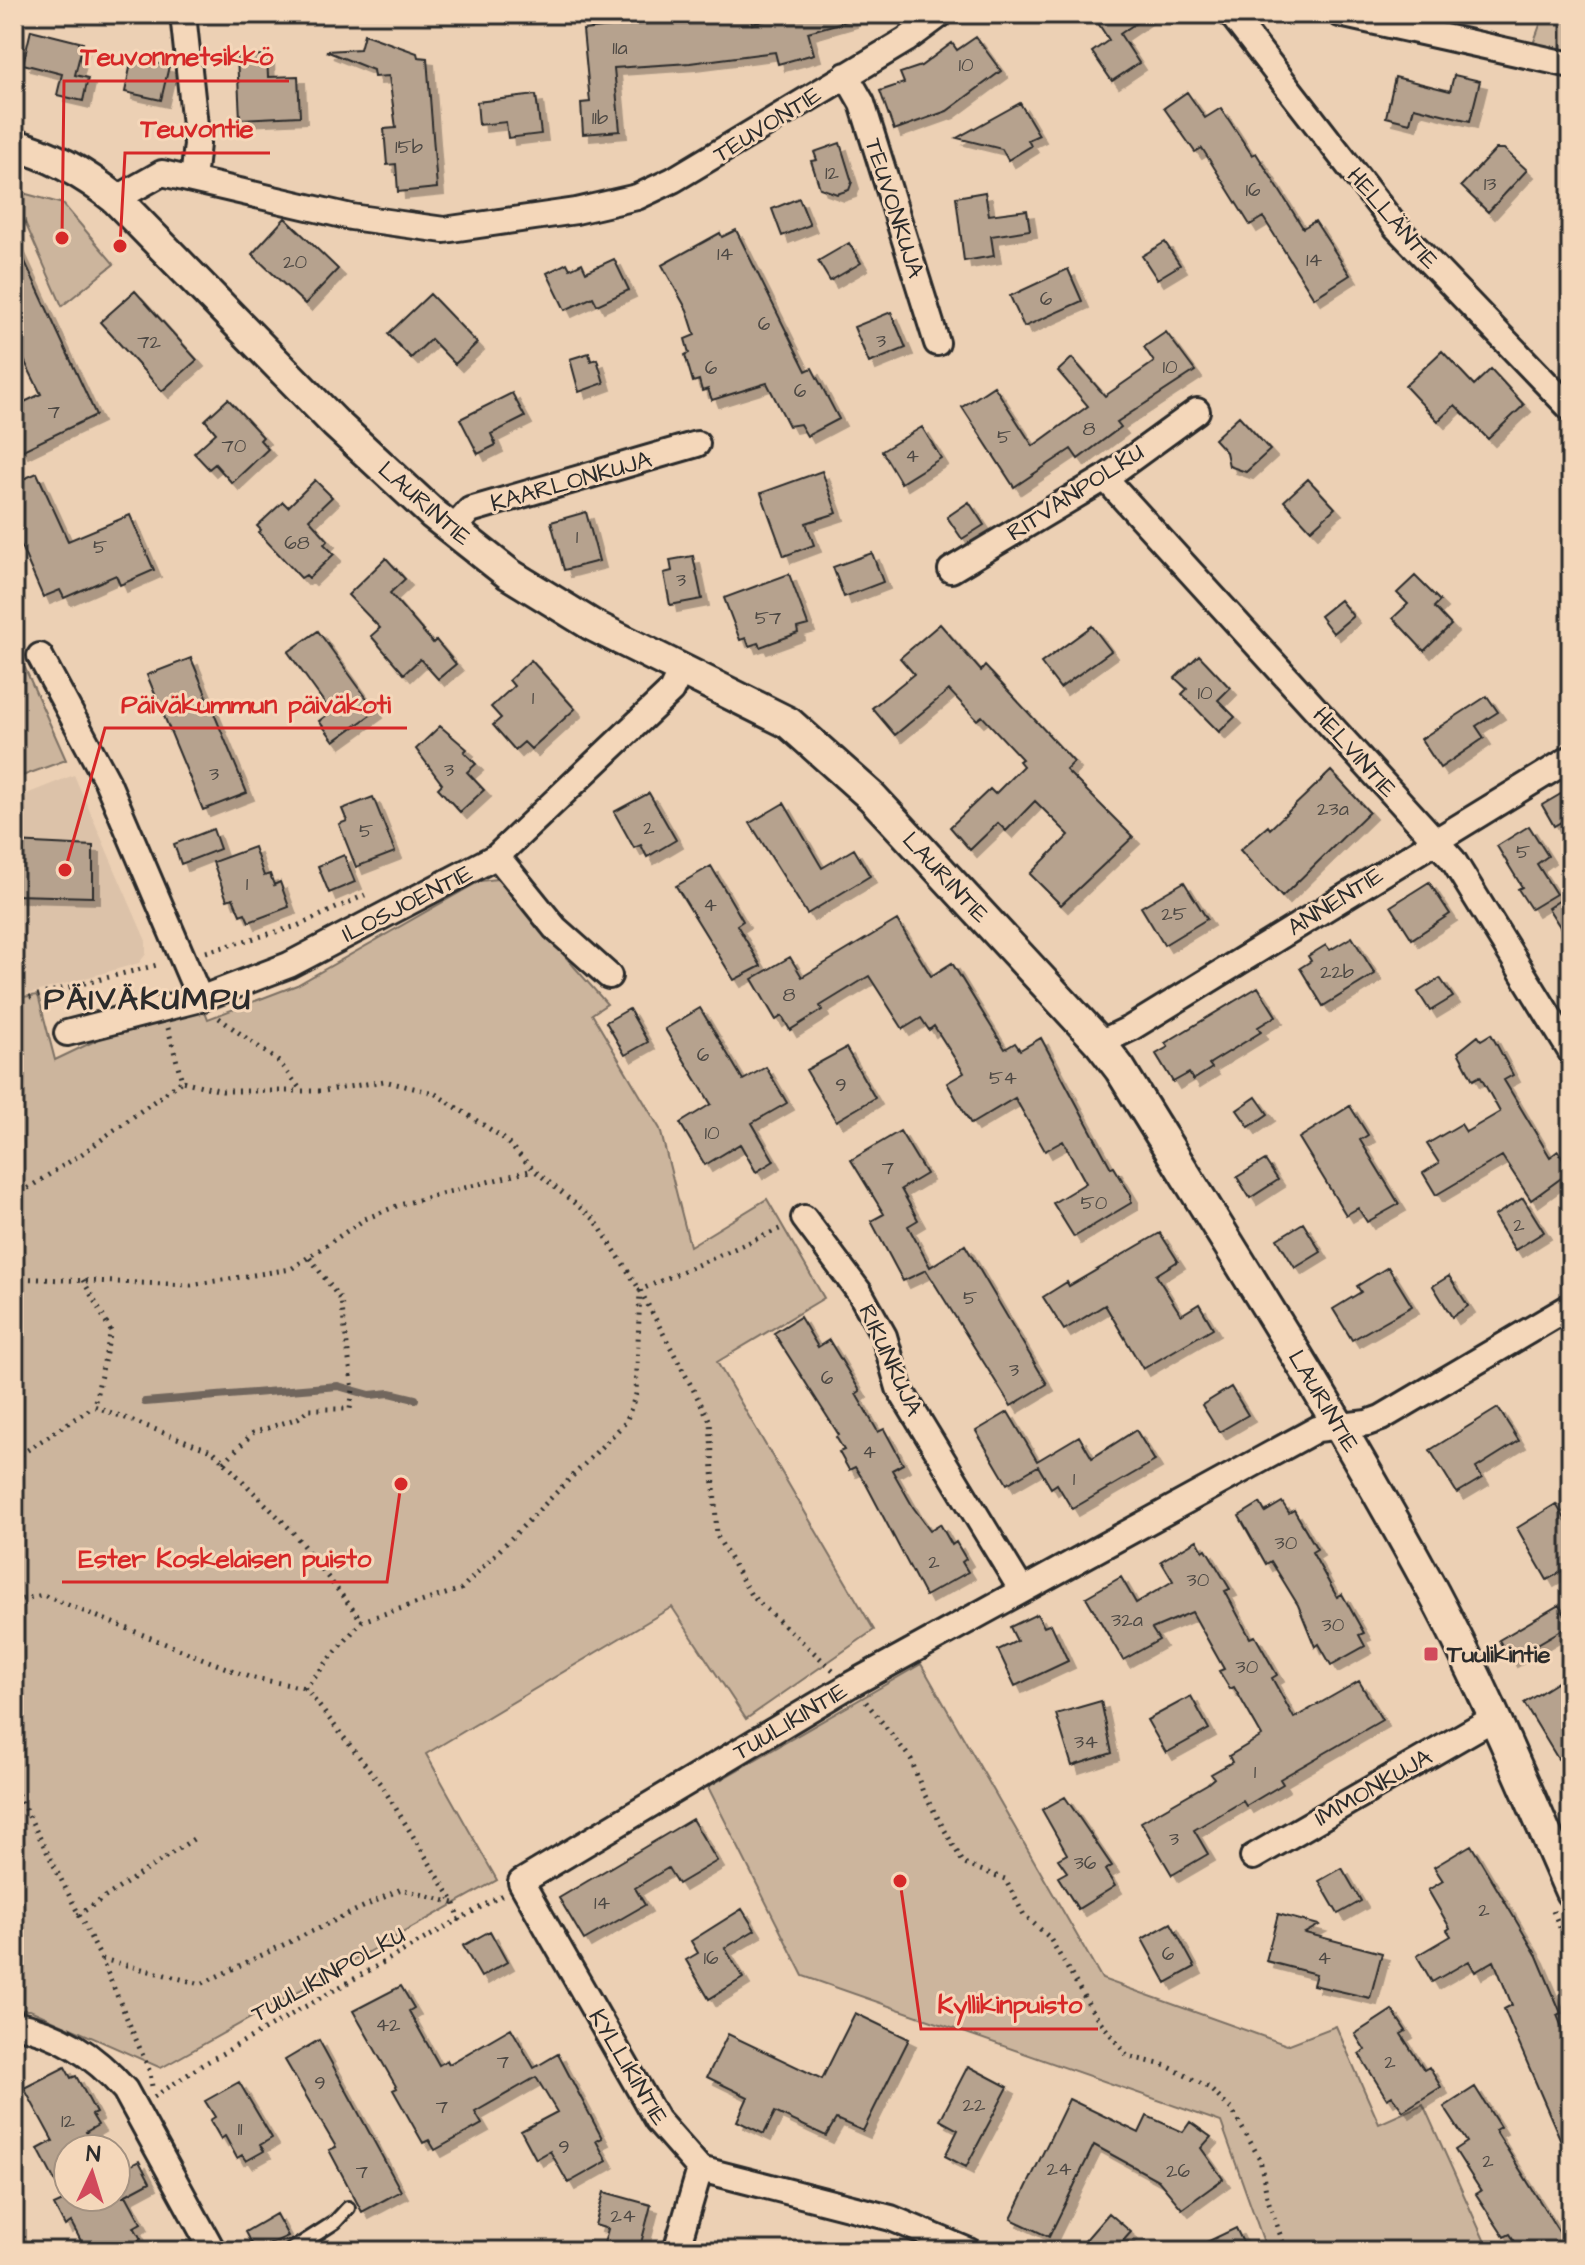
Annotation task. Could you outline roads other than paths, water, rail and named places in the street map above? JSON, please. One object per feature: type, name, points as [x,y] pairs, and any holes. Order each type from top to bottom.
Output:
[{"type":"street","points":[[183,14],[197,144],[193,180]]},
{"type":"street","name":"TEUVONTIE","points":[[116,199],[162,173],[351,217],[444,230],[576,211],[637,197],[673,180],[941,14]]},
{"type":"street","name":"HELLÄNTIE","points":[[1231,14],[1396,227],[1571,409]]},
{"type":"street","points":[[1340,14],[1571,65]]},
{"type":"street","name":"TEUVONKUJA","points":[[846,75],[862,103],[937,343]]},
{"type":"street","name":"LAURINTIE","points":[[14,145],[40,151],[89,178],[116,199],[335,423],[453,529],[509,574],[592,625],[789,723],[872,797],[1100,1043],[1120,1069],[1341,1427],[1427,1582],[1494,1718],[1558,1894]]},
{"type":"street","name":"RITVANPOLKU","points":[[951,570],[1105,478],[1197,411]]},
{"type":"street","name":"KAARLONKUJA","points":[[453,529],[470,510],[697,444]]},
{"type":"street","name":"HELVINTIE","points":[[1105,478],[1453,860],[1571,1052]]},
{"type":"street","points":[[40,656],[107,781],[208,1008]]},
{"type":"street","name":"ILOSJOENTIE","points":[[67,1033],[163,1008],[208,1008],[497,856],[671,691],[682,668]]},
{"type":"street","name":"ANNENTIE","points":[[1100,1043],[1131,1028],[1571,758]]},
{"type":"street","points":[[497,856],[555,928],[609,976]]},
{"type":"street","name":"RIKUNKUJA","points":[[804,1218],[860,1293],[884,1336],[899,1388],[1021,1589]]},
{"type":"street","name":"TUULIKINTIE","points":[[521,1882],[850,1685],[1021,1589],[1317,1429],[1381,1418],[1571,1306]]},
{"type":"street","name":"IMMONKUJA","points":[[1253,1857],[1494,1718]]},
{"type":"street","name":"KYLLIKINTIE","points":[[521,1882],[657,2120],[700,2169]]},
{"type":"street","points":[[14,2024],[62,2038],[106,2069],[138,2099],[213,2251]]},
{"type":"street","points":[[676,2251],[700,2169],[891,2218],[969,2251]]},
{"type":"lane","points":[[290,2251],[335,2222],[348,2208]]},
{"type":"waterway","points":[[145,1402],[338,1386],[370,1395],[390,1393],[415,1399]]},
{"type":"place","name":"Teuvonmetsikkö","points":[[62,238]]},
{"type":"place","name":"Teuvontie","points":[[120,246]]},
{"type":"place","name":"Päiväkummun päiväkoti","points":[[65,870]]},
{"type":"place","name":"Ester Koskelaisen puisto","points":[[401,1484]]},
{"type":"place","name":"Tuulikintie","points":[[1431,1654]]},
{"type":"place","name":"Kyllikinpuisto","points":[[900,1881]]},
{"type":"district","name":"PÄIVÄKUMPU","points":[[148,998]]}]
